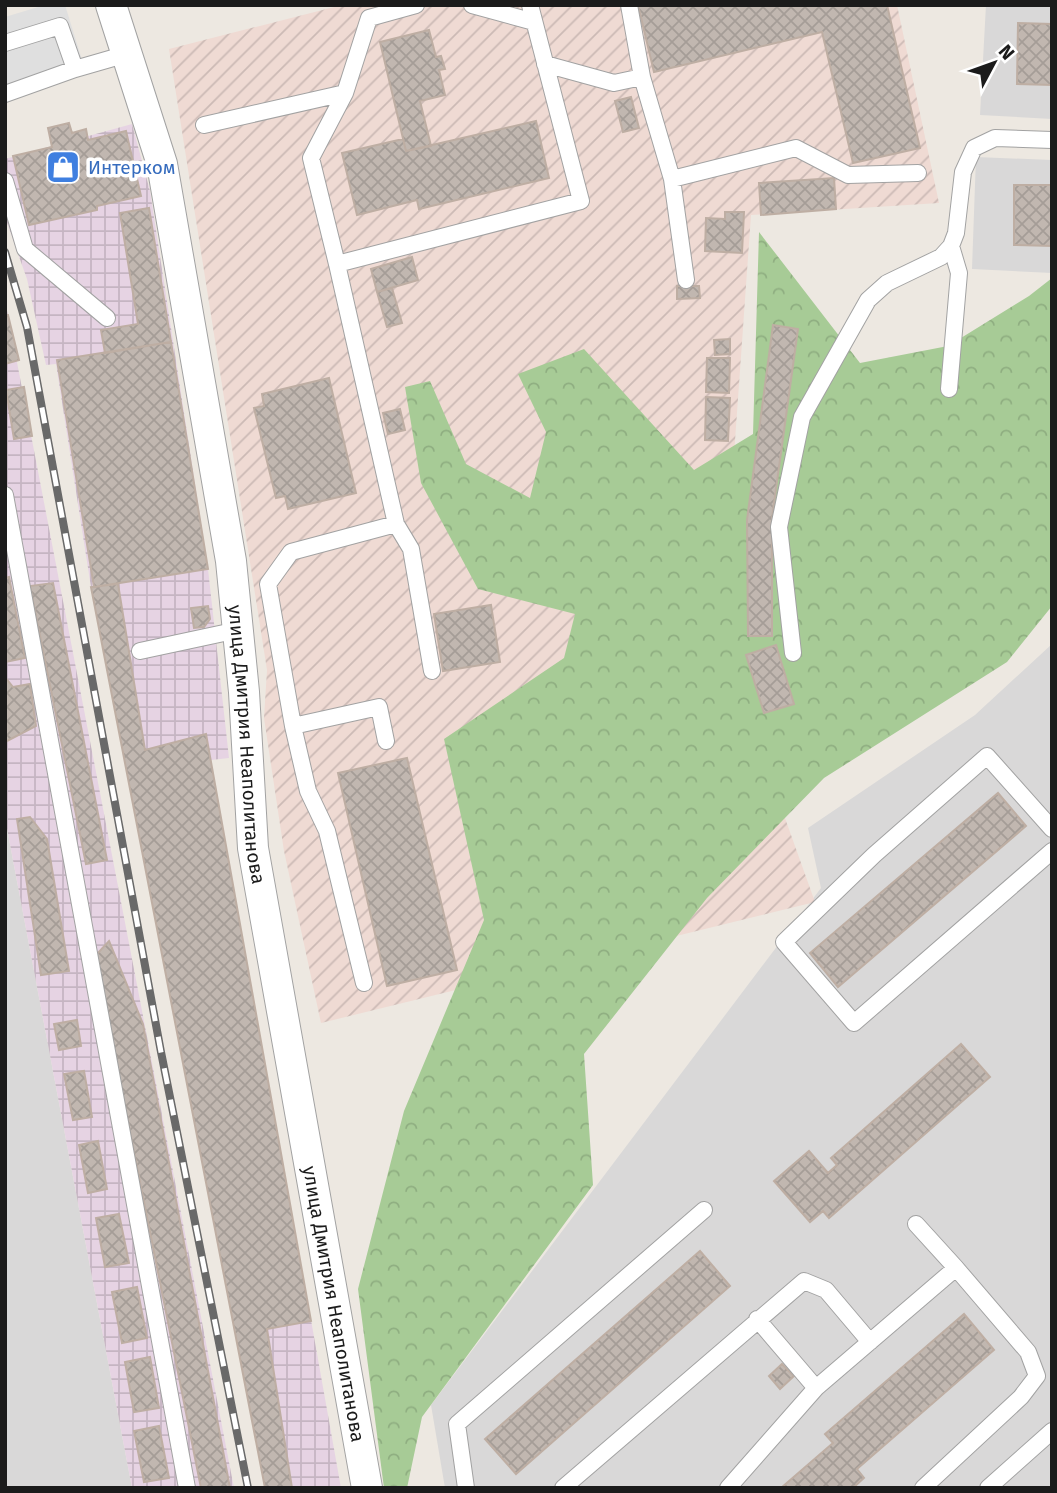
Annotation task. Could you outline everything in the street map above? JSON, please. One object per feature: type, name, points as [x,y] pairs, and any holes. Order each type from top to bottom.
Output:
[{"type":"street","name":"улица Дмитрия Неаполитанова","points":[[111,5],[162,164],[231,561],[244,692],[253,848],[366,1488]]},
{"type":"lane","points":[[416,5],[369,18],[345,93],[311,158],[396,524],[411,549],[432,671]]},
{"type":"lane","points":[[472,5],[534,22]]},
{"type":"lane","points":[[337,264],[581,201],[530,5]]},
{"type":"lane","points":[[629,5],[642,76],[672,179],[685,280]]},
{"type":"lane","points":[[5,43],[60,26],[75,69]]},
{"type":"lane","points":[[5,94],[127,54]]},
{"type":"lane","points":[[545,64],[614,83],[642,76]]},
{"type":"lane","points":[[204,125],[345,93]]},
{"type":"lane","points":[[793,653],[779,527],[802,417],[868,300],[887,283],[941,257],[951,246],[956,233],[963,172],[974,149],[995,138],[1052,140]]},
{"type":"lane","points":[[672,179],[796,148],[848,175],[918,173]]},
{"type":"lane","points":[[5,181],[25,249],[107,318]]},
{"type":"lane","points":[[949,389],[959,273],[951,246]]},
{"type":"lane","points":[[5,495],[10,552],[187,1488]]},
{"type":"lane","points":[[364,984],[327,831],[308,791],[293,726],[268,584],[291,552],[396,524]]},
{"type":"lane","points":[[140,651],[238,631]]},
{"type":"lane","points":[[293,726],[379,708],[386,741]]},
{"type":"lane","points":[[1052,829],[987,756],[874,855],[784,942],[854,1023],[1052,851]]},
{"type":"lane","points":[[466,1488],[457,1424],[704,1210]]},
{"type":"lane","points":[[916,1224],[1028,1352],[1037,1376],[1021,1397],[923,1488]]},
{"type":"lane","points":[[728,1488],[816,1388],[956,1268]]},
{"type":"lane","points":[[563,1488],[804,1281],[826,1290],[870,1342]]},
{"type":"lane","points":[[757,1319],[816,1388]]},
{"type":"lane","points":[[988,1488],[1052,1430]]},
{"type":"shaded area","points":[[45,5],[65,5],[83,63],[5,87],[5,17]]},
{"type":"shaded area","points":[[342,5],[897,5],[939,203],[751,215],[721,639],[815,902],[321,1023],[284,851],[264,718],[267,670],[169,49]]},
{"type":"shaded area","points":[[986,5],[1052,5],[1052,119],[980,115]]},
{"type":"shaded area","points":[[132,124],[150,191],[208,569],[229,758],[211,760],[341,1488],[265,1488],[91,587],[56,364],[46,365],[27,279],[5,217],[5,159]]},
{"type":"shaded area","points":[[976,157],[1052,160],[1052,273],[972,269]]},
{"type":"shaded area","points":[[5,300],[234,1488],[132,1488],[5,818]]},
{"type":"shaded area","points":[[1052,644],[1052,1488],[445,1488],[431,1405],[821,888],[808,828],[975,715]]},
{"type":"shaded area","points":[[5,818],[132,1488],[5,1488]]},
{"type":"green space","points":[[759,232],[860,363],[948,346],[1029,296],[1052,278],[1052,606],[1007,662],[824,778],[707,898],[584,1054],[593,1185],[422,1417],[407,1488],[384,1488],[358,1289],[404,1111],[484,920],[444,739],[564,658],[575,614],[478,589],[421,483],[405,387],[430,381],[466,464],[530,498],[546,432],[518,374],[584,349],[694,470],[753,434]]},
{"type":"building","points":[[638,5],[887,5],[920,148],[853,163],[822,32],[654,72]]},
{"type":"building","points":[[1018,23],[1052,24],[1052,85],[1017,84]]},
{"type":"building","points":[[429,30],[436,57],[441,56],[445,69],[439,70],[445,95],[420,101],[431,146],[406,151],[380,42]]},
{"type":"building","points":[[631,97],[639,128],[623,132],[615,101]]},
{"type":"building","points":[[536,121],[549,178],[419,209],[417,200],[357,215],[342,153],[403,139],[406,151]]},
{"type":"building","points":[[69,123],[72,133],[86,129],[88,140],[126,131],[141,196],[97,206],[97,210],[29,225],[13,156],[52,147],[48,128]]},
{"type":"building","points":[[834,178],[836,209],[761,215],[759,183]]},
{"type":"building","points":[[1014,185],[1052,185],[1052,246],[1014,245]]},
{"type":"building","points":[[149,208],[171,342],[105,353],[101,330],[138,324],[120,213]]},
{"type":"building","points":[[725,212],[744,212],[742,253],[705,251],[706,218],[725,219]]},
{"type":"building","points":[[412,257],[418,280],[377,292],[371,269]]},
{"type":"building","points":[[677,286],[699,286],[700,298],[677,299]]},
{"type":"building","points":[[392,288],[402,323],[387,327],[377,292]]},
{"type":"building","points":[[5,315],[8,315],[19,360],[5,364]]},
{"type":"building","points":[[773,325],[798,329],[772,518],[772,636],[748,636],[747,520]]},
{"type":"building","points":[[730,339],[730,354],[715,355],[714,340]]},
{"type":"building","points":[[171,342],[208,569],[94,587],[57,360]]},
{"type":"building","points":[[707,358],[730,358],[729,393],[706,392]]},
{"type":"building","points":[[329,378],[356,493],[288,509],[285,496],[276,498],[254,408],[264,406],[262,394]]},
{"type":"building","points":[[24,387],[32,436],[14,439],[6,390]]},
{"type":"building","points":[[706,397],[730,398],[728,441],[705,440]]},
{"type":"building","points":[[400,409],[405,430],[388,434],[383,413]]},
{"type":"building","points":[[9,577],[25,658],[5,662],[5,578]]},
{"type":"building","points":[[53,583],[107,860],[86,864],[30,586]]},
{"type":"building","points":[[118,584],[145,750],[206,734],[311,1321],[267,1329],[292,1488],[265,1488],[91,587]]},
{"type":"building","points":[[491,605],[500,662],[443,671],[434,614]]},
{"type":"building","points":[[208,606],[210,619],[204,627],[194,628],[191,608]]},
{"type":"building","points":[[776,645],[794,704],[764,713],[746,655]]},
{"type":"building","points":[[5,677],[13,687],[30,684],[36,726],[5,742]]},
{"type":"building","points":[[407,758],[457,970],[387,986],[338,773]]},
{"type":"building","points":[[998,793],[1026,826],[838,987],[810,953]]},
{"type":"building","points":[[30,817],[47,839],[69,971],[41,975],[17,819]]},
{"type":"building","points":[[109,941],[143,1024],[230,1488],[201,1488],[95,956]]},
{"type":"building","points":[[77,1020],[81,1046],[59,1050],[54,1024]]},
{"type":"building","points":[[961,1044],[990,1077],[829,1218],[823,1211],[810,1222],[774,1181],[809,1151],[828,1173],[837,1165],[831,1158]]},
{"type":"building","points":[[84,1071],[92,1117],[73,1120],[64,1074]]},
{"type":"building","points":[[98,1141],[107,1189],[88,1193],[79,1145]]},
{"type":"building","points":[[119,1214],[129,1263],[105,1267],[96,1218]]},
{"type":"building","points":[[700,1251],[730,1286],[516,1474],[485,1439]]},
{"type":"building","points":[[137,1287],[147,1338],[122,1343],[112,1292]]},
{"type":"building","points":[[964,1314],[994,1350],[857,1469],[864,1478],[853,1488],[781,1488],[833,1443],[825,1434]]},
{"type":"building","points":[[150,1357],[159,1408],[134,1412],[125,1362]]},
{"type":"building","points":[[782,1364],[794,1376],[780,1389],[769,1376]]},
{"type":"building","points":[[159,1426],[169,1478],[144,1482],[134,1431]]},
{"type":"railway","points":[[5,252],[27,327],[161,1052],[248,1488]]},
{"type":"place","name":"Интерком","points":[[63,167]]}]
